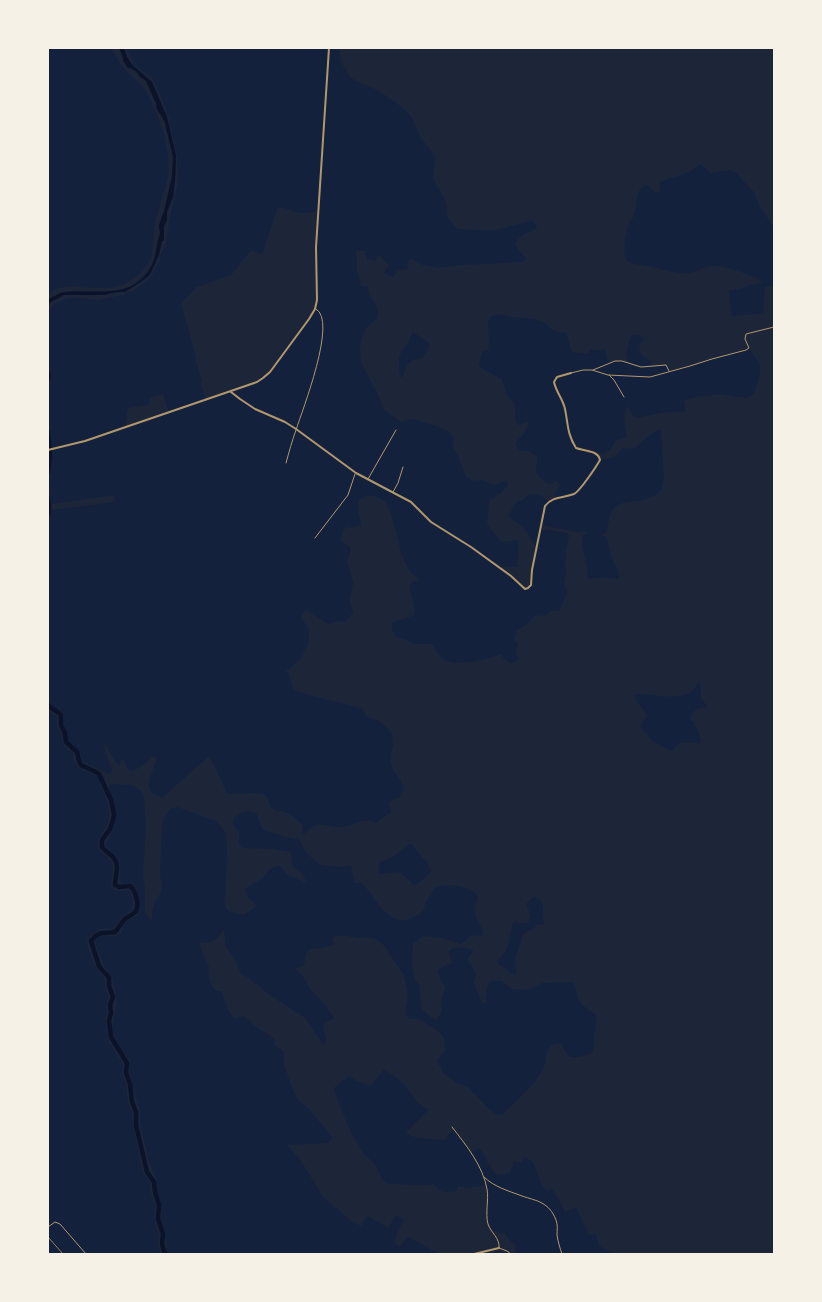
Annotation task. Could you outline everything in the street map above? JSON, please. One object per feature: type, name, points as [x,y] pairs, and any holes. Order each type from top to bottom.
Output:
[{"type":"street","points":[[48,450],[85,441],[257,382],[266,375],[309,319],[315,309],[317,294],[316,246],[329,48]]},
{"type":"street","points":[[286,463],[311,385],[322,342],[322,319],[319,311],[315,309]]},
{"type":"street","points":[[231,392],[250,406],[296,429],[356,473],[411,502],[427,518],[511,576],[523,588],[528,588],[531,585],[532,570],[545,506],[552,499],[577,492],[600,460],[597,453],[576,448],[568,432],[565,410],[556,390],[554,382],[557,377],[583,370],[592,370],[608,375],[650,377],[746,350],[749,348],[745,339],[746,334],[774,327]]},
{"type":"street","points":[[592,370],[618,361],[641,368],[666,365],[669,372]]},
{"type":"street","points":[[608,375],[614,380],[624,397]]},
{"type":"street","points":[[368,480],[396,430]]},
{"type":"street","points":[[393,493],[403,468]]},
{"type":"street","points":[[315,538],[348,495],[356,473]]},
{"type":"street","points":[[452,1127],[471,1152],[483,1176],[487,1189],[488,1222],[491,1231],[499,1242],[499,1248]]},
{"type":"street","points":[[483,1176],[497,1186],[544,1204],[556,1219],[557,1236],[562,1254]]},
{"type":"street","points":[[48,1227],[55,1222],[60,1224],[86,1254]]},
{"type":"street","points":[[474,1254],[499,1248],[511,1254]]},
{"type":"street","points":[[435,1254],[451,1254]]},
{"type":"shaded area","points":[[112,48],[119,48],[125,63],[147,83],[156,107],[165,123],[173,157],[172,176],[164,212],[159,224],[160,233],[156,257],[149,269],[139,280],[132,286],[122,290],[64,292],[48,300],[49,294],[61,288],[105,288],[123,285],[143,270],[151,257],[156,217],[168,176],[169,165],[165,138],[150,98],[121,64]]},
{"type":"shaded area","points":[[119,48],[124,48],[132,65],[152,82],[167,117],[176,155],[173,197],[164,226],[164,241],[162,241],[159,255],[150,274],[125,292],[105,295],[64,295],[48,305],[48,299],[64,292],[111,291],[133,285],[142,279],[150,269],[154,259],[160,234],[159,226],[172,176],[173,157],[165,123],[157,110],[156,103],[146,81],[136,71],[127,67]]},
{"type":"shaded area","points":[[124,48],[126,48],[134,64],[154,80],[170,121],[177,157],[178,182],[166,244],[152,275],[136,289],[123,295],[97,300],[68,298],[56,303],[48,311],[48,304],[63,295],[117,293],[135,286],[150,274],[163,241],[167,212],[173,197],[176,165],[170,127],[151,80],[130,62]]},
{"type":"shaded area","points":[[339,48],[774,48],[774,228],[759,205],[754,192],[736,172],[731,170],[710,173],[701,164],[687,173],[662,181],[659,184],[659,192],[655,192],[646,185],[642,187],[638,194],[634,215],[628,227],[624,249],[626,259],[633,264],[684,273],[711,266],[720,266],[762,281],[763,283],[729,291],[732,315],[734,316],[763,313],[765,288],[767,286],[774,286],[774,1254],[614,1254],[599,1246],[596,1234],[589,1235],[576,1207],[565,1212],[552,1189],[547,1192],[542,1185],[533,1162],[525,1157],[521,1163],[514,1161],[510,1173],[498,1175],[493,1171],[480,1148],[471,1152],[455,1130],[445,1140],[417,1138],[406,1133],[428,1110],[417,1102],[403,1083],[384,1069],[371,1086],[349,1076],[334,1088],[355,1140],[364,1154],[374,1163],[382,1178],[388,1184],[430,1185],[433,1183],[438,1189],[446,1192],[456,1191],[458,1186],[469,1188],[486,1185],[488,1222],[492,1232],[505,1233],[510,1241],[515,1244],[515,1254],[440,1254],[408,1237],[400,1247],[395,1244],[395,1241],[404,1220],[397,1216],[395,1215],[389,1228],[367,1216],[361,1226],[351,1221],[323,1197],[301,1161],[287,1145],[329,1143],[332,1137],[294,1093],[284,1065],[284,1053],[275,1046],[275,1039],[252,1024],[245,1016],[235,1018],[229,1012],[221,991],[216,991],[211,985],[208,964],[201,950],[200,942],[208,943],[214,941],[223,929],[225,945],[234,958],[241,974],[305,1018],[324,1045],[326,1040],[323,1027],[325,1023],[334,1018],[296,969],[304,965],[306,954],[311,948],[316,949],[333,945],[332,938],[345,936],[377,940],[385,947],[404,976],[408,997],[405,1011],[408,1017],[417,1019],[436,1030],[445,1041],[445,1051],[437,1061],[442,1068],[442,1072],[457,1083],[468,1087],[497,1115],[503,1114],[534,1082],[543,1069],[548,1049],[552,1045],[561,1044],[568,1056],[571,1057],[580,1057],[593,1052],[596,1015],[579,1001],[572,982],[542,983],[524,990],[513,989],[501,981],[490,982],[487,987],[486,1004],[482,1002],[474,984],[475,971],[468,960],[473,950],[457,948],[449,951],[452,963],[438,971],[445,987],[441,1002],[442,1010],[437,1020],[430,1016],[425,1013],[421,1006],[419,985],[415,979],[413,969],[412,944],[423,936],[442,938],[460,944],[470,936],[483,935],[474,910],[477,895],[463,887],[450,885],[438,887],[433,890],[420,914],[406,920],[394,918],[383,910],[362,883],[354,883],[351,866],[321,865],[306,853],[299,839],[281,836],[264,830],[257,814],[253,812],[238,814],[233,820],[239,834],[241,846],[243,848],[274,849],[291,852],[292,864],[302,873],[306,881],[304,882],[288,875],[280,866],[274,867],[263,878],[245,889],[247,896],[257,906],[244,915],[228,911],[225,906],[226,833],[216,821],[177,807],[172,808],[163,820],[160,874],[162,886],[152,911],[152,922],[145,911],[143,874],[146,824],[144,797],[141,791],[133,786],[113,784],[109,785],[109,787],[114,804],[115,820],[106,846],[116,856],[120,864],[120,882],[135,886],[139,909],[136,916],[126,921],[119,935],[99,937],[95,940],[95,943],[104,966],[112,976],[117,1002],[112,1027],[116,1041],[130,1061],[129,1071],[140,1109],[140,1123],[149,1162],[156,1178],[162,1208],[161,1221],[165,1231],[167,1249],[167,1254],[161,1254],[158,1244],[159,1235],[154,1219],[155,1206],[150,1183],[143,1173],[132,1112],[128,1103],[126,1084],[122,1074],[123,1064],[109,1042],[105,1020],[107,1013],[106,1005],[109,998],[105,986],[105,978],[98,971],[93,961],[87,941],[91,935],[100,929],[113,929],[122,917],[132,910],[132,897],[129,890],[117,891],[112,887],[112,864],[98,847],[100,835],[107,825],[109,817],[108,805],[103,789],[96,776],[78,767],[73,753],[63,744],[61,733],[57,726],[57,716],[48,711],[48,701],[54,709],[60,710],[64,714],[64,724],[69,741],[80,752],[82,761],[108,774],[111,773],[112,769],[105,752],[104,742],[116,763],[120,765],[122,759],[124,759],[127,768],[131,771],[142,766],[151,757],[155,757],[157,759],[149,780],[149,789],[152,793],[162,798],[209,756],[227,793],[256,793],[265,795],[268,798],[270,807],[290,814],[302,824],[303,835],[316,825],[340,827],[364,821],[376,823],[391,812],[390,801],[399,798],[403,788],[401,780],[391,764],[392,734],[382,723],[368,717],[360,708],[293,689],[289,674],[286,671],[301,659],[309,641],[309,630],[301,617],[306,610],[328,624],[341,621],[346,622],[353,612],[350,601],[353,583],[347,561],[351,549],[340,540],[343,530],[349,526],[350,528],[361,525],[358,510],[359,500],[372,496],[384,501],[393,520],[403,558],[410,570],[420,580],[410,585],[414,614],[392,623],[392,630],[396,637],[414,644],[432,644],[441,657],[451,662],[473,662],[501,654],[505,660],[514,663],[518,659],[516,651],[518,644],[514,639],[517,630],[528,624],[534,616],[546,615],[550,611],[559,611],[567,593],[564,583],[569,535],[567,533],[541,529],[542,525],[577,532],[587,531],[588,533],[583,535],[582,541],[588,572],[587,577],[589,579],[603,577],[617,579],[619,578],[618,570],[611,557],[607,538],[600,535],[607,532],[611,513],[617,505],[646,499],[658,494],[662,489],[664,478],[661,430],[650,435],[634,449],[624,449],[616,456],[600,460],[597,453],[606,453],[611,449],[615,441],[626,437],[624,413],[628,406],[633,416],[638,418],[661,413],[686,411],[684,400],[695,397],[720,394],[746,398],[754,394],[760,373],[760,365],[749,348],[669,372],[666,365],[650,367],[652,361],[642,355],[639,350],[644,339],[640,335],[631,335],[626,353],[628,363],[622,361],[611,362],[607,358],[604,349],[601,351],[590,349],[588,354],[572,352],[566,333],[554,331],[543,322],[499,314],[490,317],[488,325],[489,350],[482,351],[479,365],[502,380],[507,395],[515,404],[517,424],[529,423],[516,442],[516,446],[521,451],[528,451],[537,456],[536,471],[547,484],[556,481],[560,486],[555,494],[555,498],[549,501],[540,495],[528,495],[515,504],[509,515],[512,520],[523,527],[537,547],[531,585],[526,589],[499,567],[517,567],[519,542],[516,540],[500,541],[487,524],[489,501],[501,493],[508,485],[508,482],[505,481],[495,485],[482,480],[473,481],[466,477],[454,449],[453,437],[450,433],[445,429],[416,420],[410,419],[401,422],[384,410],[362,364],[360,355],[360,344],[363,334],[368,326],[377,319],[378,310],[368,291],[368,286],[361,286],[357,272],[357,256],[355,251],[365,251],[367,260],[376,261],[378,254],[389,265],[384,273],[393,277],[397,270],[408,269],[407,263],[411,259],[423,265],[438,268],[523,262],[526,259],[515,243],[521,236],[537,228],[537,226],[530,221],[492,231],[458,229],[453,225],[447,216],[444,198],[433,179],[434,155],[421,138],[411,116],[379,91],[350,77],[341,62]],"holes":[[[413,332],[429,343],[430,346],[423,357],[409,363],[402,378],[399,373],[399,358]],[[699,682],[701,698],[707,706],[695,711],[690,719],[698,729],[701,743],[686,742],[677,745],[672,751],[652,741],[640,726],[647,715],[636,700],[635,695],[672,697],[686,694],[695,688]],[[412,844],[422,858],[427,861],[431,872],[414,885],[400,872],[380,874],[378,872],[379,862],[392,857]],[[534,897],[539,898],[543,905],[544,924],[537,925],[523,934],[514,963],[517,971],[516,975],[500,966],[497,961],[505,953],[513,923],[516,921],[528,923],[531,915],[526,904]]]},
{"type":"shaded area","points":[[278,207],[302,213],[319,210],[316,247],[317,293],[315,309],[266,375],[260,380],[206,400],[181,303],[197,287],[231,275],[251,250],[261,254]]},
{"type":"shaded area","points":[[163,394],[169,413],[125,427],[128,408],[147,405],[150,403],[149,398]]},
{"type":"shaded area","points":[[48,425],[52,455],[48,478]]},
{"type":"shaded area","points":[[48,478],[51,504],[115,495],[114,502],[51,510],[48,522]]},
{"type":"waterway","points":[[48,373],[48,379]]},
{"type":"waterway","points":[[48,432],[50,455],[48,472]]},
{"type":"waterway","points":[[48,498],[48,514]]},
{"type":"waterway","points":[[48,705],[61,715],[61,725],[65,733],[66,742],[77,752],[81,765],[99,774],[111,800],[114,814],[113,820],[110,829],[102,840],[102,847],[115,859],[117,870],[115,885],[119,887],[130,886],[137,899],[135,912],[125,919],[115,932],[99,934],[91,941],[99,966],[109,977],[109,986],[113,997],[110,1005],[109,1021],[111,1037],[127,1063],[126,1073],[136,1112],[136,1125],[147,1172],[154,1182],[159,1205],[158,1219],[163,1234],[162,1244],[165,1254]]},
{"type":"railway","points":[[48,1237],[63,1254]]}]
